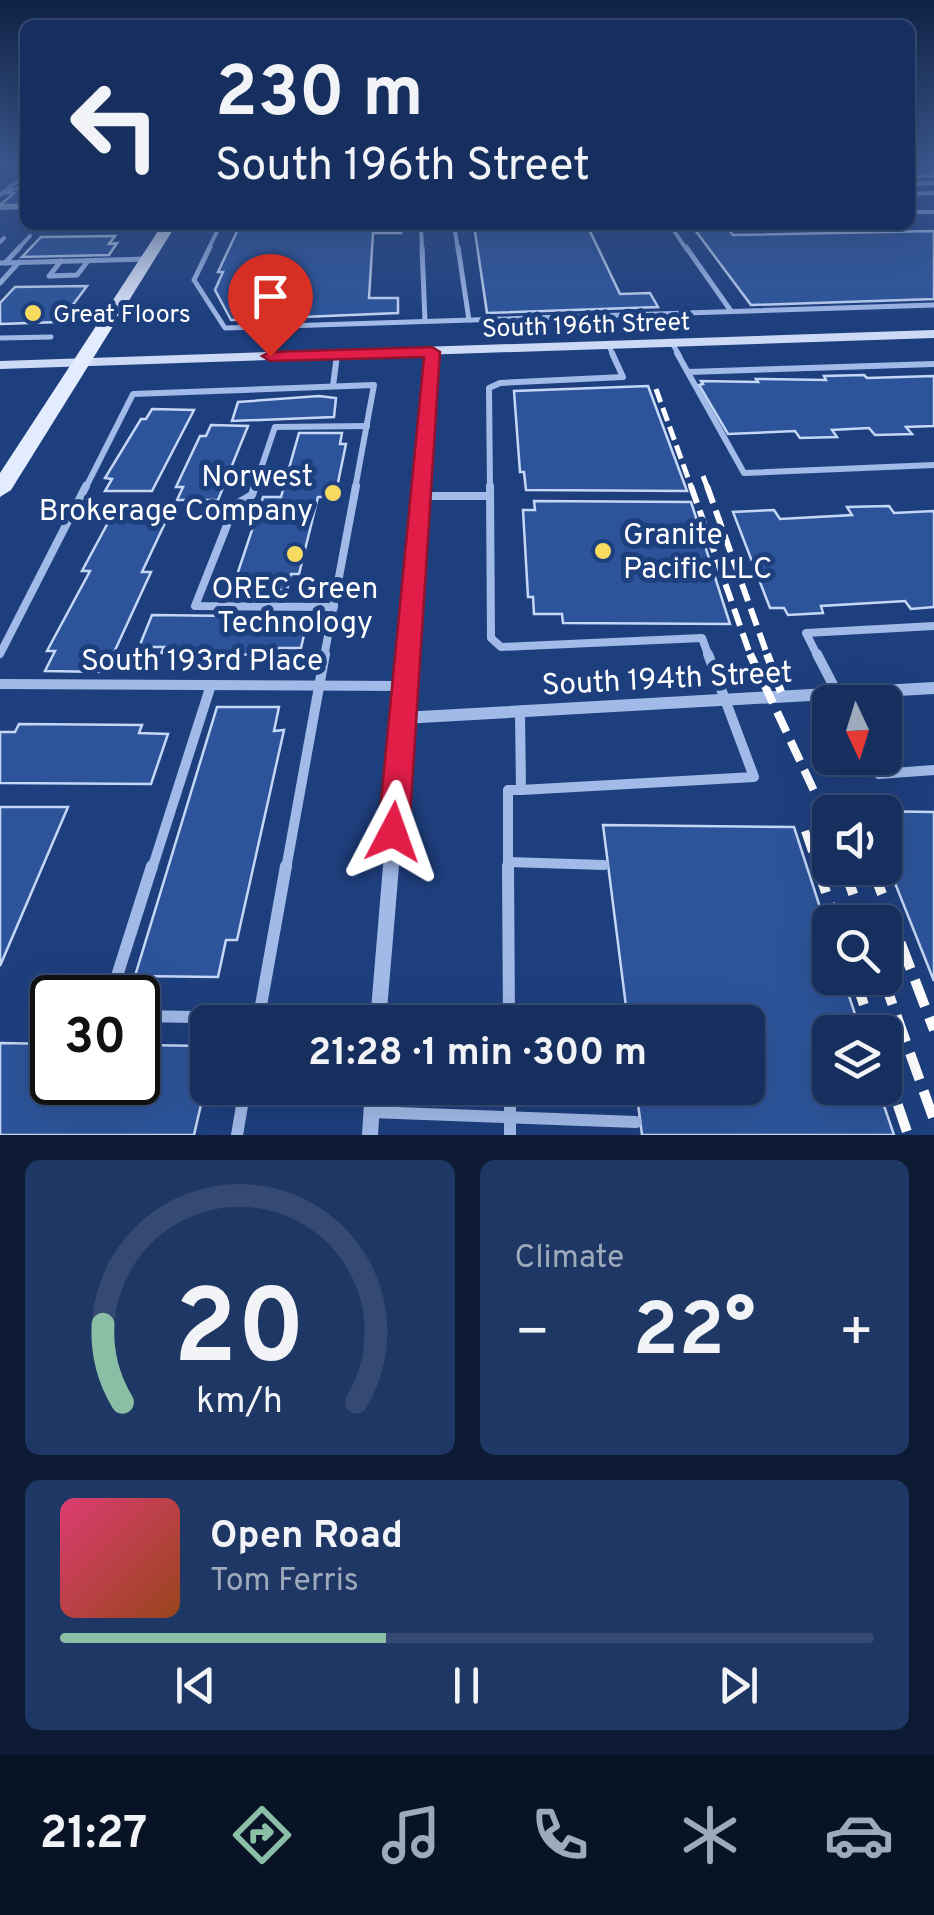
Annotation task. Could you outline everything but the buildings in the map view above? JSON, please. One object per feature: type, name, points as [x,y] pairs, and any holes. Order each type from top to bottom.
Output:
[{"type":"main road","points":[[0,490],[166,230]]},
{"type":"main road","name":"South 196th Street","points":[[0,364],[934,334]]},
{"type":"street","points":[[379,1005],[432,352]]},
{"type":"street","name":"South 194th Street","points":[[902,691],[934,688]]},
{"type":"street","name":"South 194th Street","points":[[402,718],[812,698]]},
{"type":"street","points":[[370,1135],[372,1105]]},
{"type":"lane","points":[[218,230],[194,280],[224,328],[934,306]]},
{"type":"lane","points":[[421,230],[425,322]]},
{"type":"lane","points":[[455,230],[469,320]]},
{"type":"lane","points":[[674,230],[732,311]]},
{"type":"lane","points":[[2,263],[30,236]]},
{"type":"lane","points":[[2,263],[147,259]]},
{"type":"lane","points":[[61,261],[49,276],[77,275],[88,260]]},
{"type":"lane","points":[[0,283],[19,262]]},
{"type":"lane","points":[[0,338],[51,337]]},
{"type":"lane","points":[[672,344],[744,473],[934,465]]},
{"type":"lane","points":[[509,1005],[508,790],[754,777],[702,638],[502,647],[492,638],[489,388],[500,383],[623,377],[610,346]]},
{"type":"lane","points":[[333,386],[337,354]]},
{"type":"lane","points":[[688,372],[934,364]]},
{"type":"lane","points":[[0,654],[133,394],[374,385],[261,1005]]},
{"type":"lane","points":[[334,606],[195,606],[235,505],[252,495],[275,427],[367,426]]},
{"type":"lane","points":[[420,496],[490,496]]},
{"type":"lane","points":[[832,685],[806,633],[934,626]]},
{"type":"lane","name":"South 193rd Place","points":[[0,684],[405,686]]},
{"type":"lane","points":[[117,975],[211,686]]},
{"type":"lane","points":[[520,712],[522,790]]},
{"type":"lane","points":[[902,772],[934,770]]},
{"type":"lane","points":[[508,862],[604,865]]},
{"type":"lane","points":[[160,1017],[190,1018]]},
{"type":"lane","points":[[236,1135],[242,1105]]},
{"type":"lane","points":[[510,1105],[510,1135]]},
{"type":"lane","points":[[372,1112],[636,1122]]},
{"type":"railway","points":[[656,389],[692,489]]},
{"type":"railway","points":[[703,476],[708,489]]},
{"type":"railway","points":[[691,486],[751,657]]},
{"type":"railway","points":[[707,486],[768,657]]},
{"type":"railway","points":[[750,654],[816,795]]},
{"type":"railway","points":[[767,654],[781,692]]},
{"type":"railway","points":[[805,831],[812,851]]},
{"type":"railway","points":[[823,885],[830,905]]},
{"type":"railway","points":[[850,885],[857,905]]},
{"type":"railway","points":[[879,885],[934,1030]]},
{"type":"railway","points":[[861,995],[867,1015]]},
{"type":"railway","points":[[889,995],[934,1120]]},
{"type":"railway","points":[[898,1105],[908,1135]]},
{"type":"place","name":"Great Floors","points":[[33,313]]},
{"type":"place","name":"Norwest Brokerage Company","points":[[333,493]]},
{"type":"place","name":"Granite Pacific LLC","points":[[603,551]]},
{"type":"place","name":"OREC Green Technology","points":[[295,554]]},
{"type":"route","points":[[270,356],[432,352],[393,832]]}]
